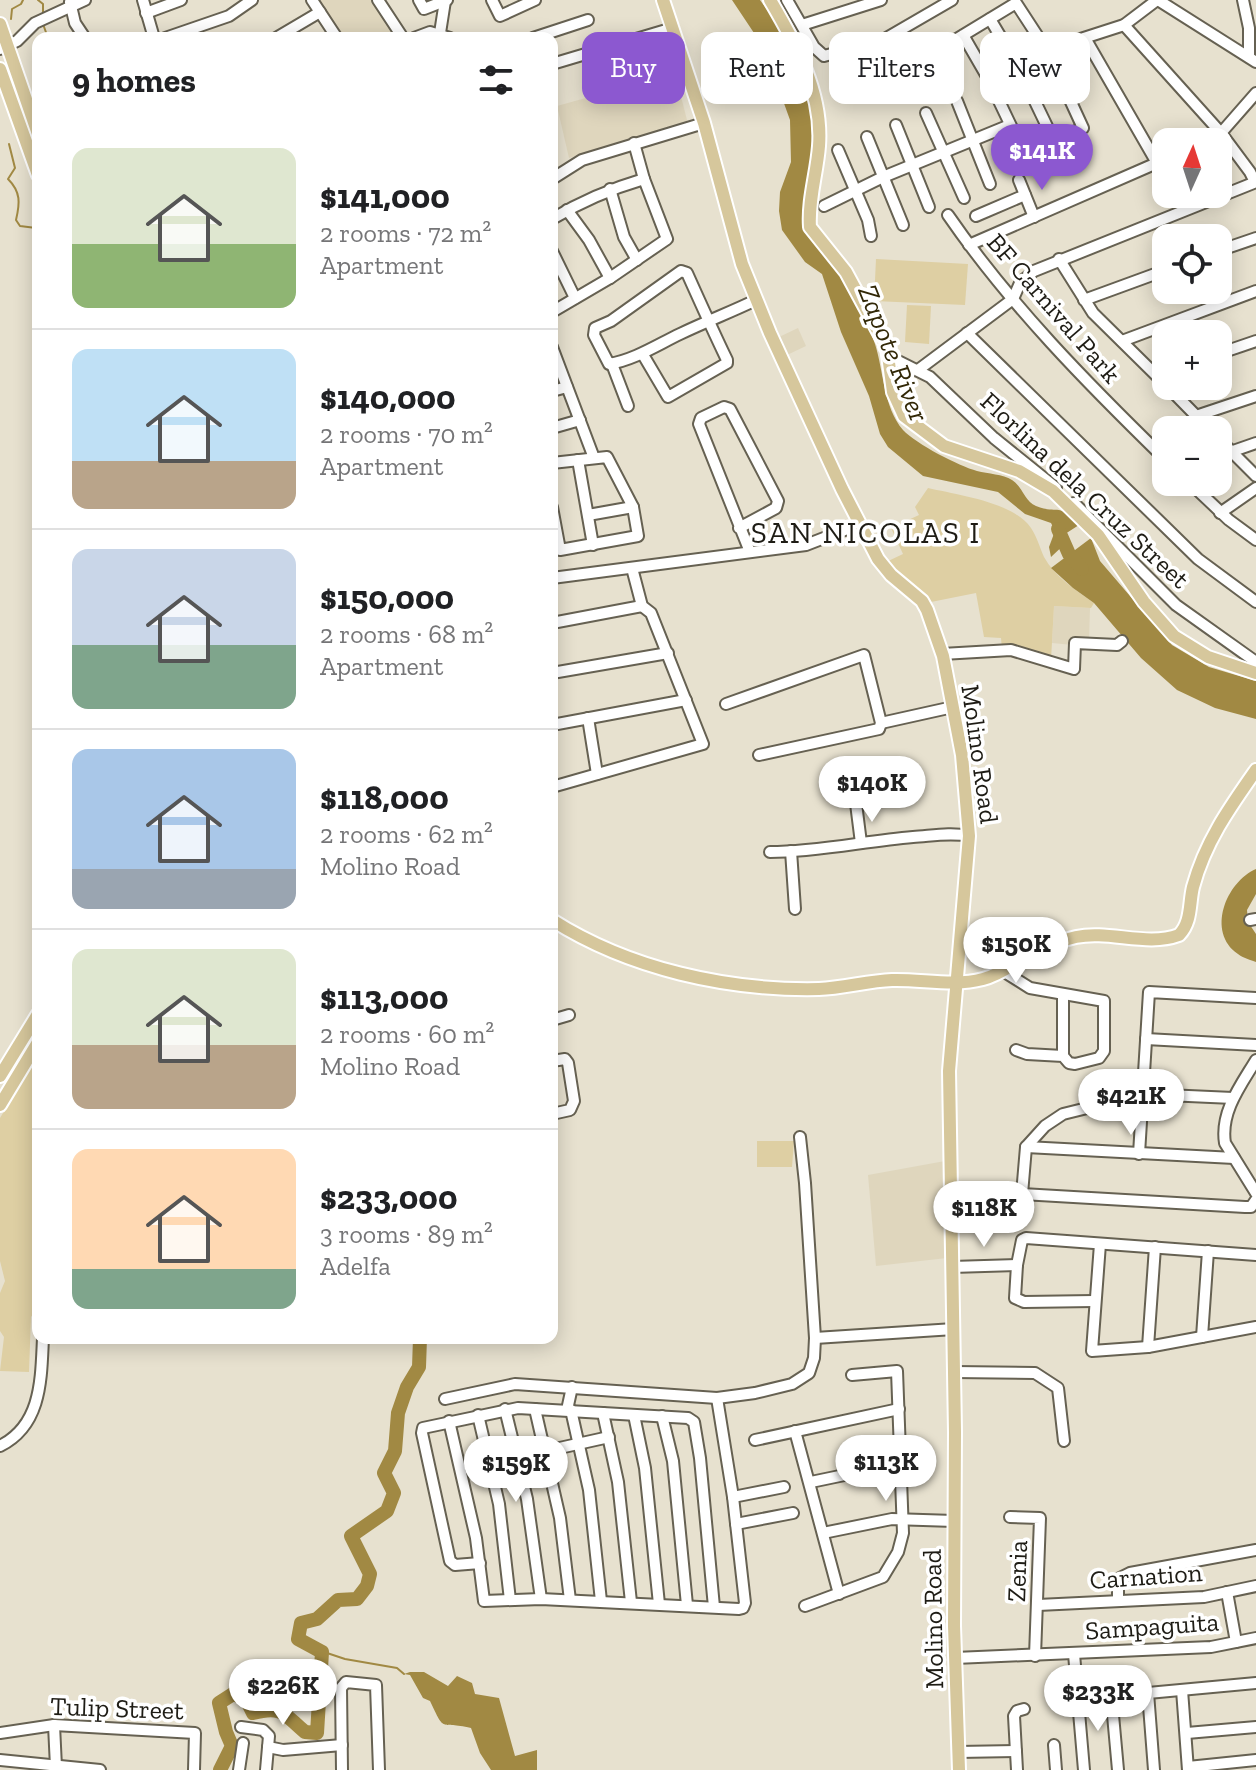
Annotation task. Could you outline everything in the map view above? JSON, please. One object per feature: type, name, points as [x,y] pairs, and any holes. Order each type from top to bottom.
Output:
[{"type":"main road","name":"Molino Road","points":[[663,0],[704,123],[733,234],[756,300],[882,565],[925,605],[942,654],[953,707],[965,781],[969,836],[949,1071],[959,1770]]},
{"type":"main road","points":[[770,0],[788,30],[815,97],[820,126],[810,227],[846,272],[887,348],[893,392],[904,416],[944,446],[1019,471],[1053,491],[1098,535],[1133,587],[1163,625],[1183,644],[1223,664],[1256,673]]},
{"type":"main road","points":[[0,24],[4,48],[32,119]]},
{"type":"main road","points":[[0,69],[32,158]]},
{"type":"main road","points":[[558,923],[640,962],[742,984],[815,989],[879,981],[956,982],[986,979],[1037,950],[1065,939],[1082,936],[1163,938],[1179,935],[1186,924],[1192,890],[1211,837],[1256,770]]},
{"type":"main road","points":[[0,1076],[32,1024]]},
{"type":"main road","points":[[0,1105],[32,1052]]},
{"type":"street","points":[[4,48],[35,23],[70,3],[85,0]]},
{"type":"street","points":[[143,0],[152,32]]},
{"type":"street","points":[[146,13],[181,0]]},
{"type":"street","points":[[182,32],[229,16],[252,0]]},
{"type":"street","points":[[312,0],[333,32]]},
{"type":"street","points":[[378,0],[399,32]]},
{"type":"street","points":[[419,0],[424,9],[446,0],[445,32]]},
{"type":"street","points":[[492,0],[500,16],[535,0]]},
{"type":"street","points":[[787,0],[814,47],[824,56],[883,40],[952,0]]},
{"type":"street","points":[[788,30],[881,0]]},
{"type":"street","points":[[1090,36],[1124,25],[1158,0],[1252,60]]},
{"type":"street","points":[[1243,0],[1252,60]]},
{"type":"street","points":[[70,3],[75,23],[81,32]]},
{"type":"street","points":[[964,34],[1016,3],[1035,32]]},
{"type":"street","points":[[295,32],[320,12]]},
{"type":"street","points":[[990,19],[998,32]]},
{"type":"street","points":[[551,32],[588,20]]},
{"type":"street","points":[[1124,25],[1217,128]]},
{"type":"street","points":[[558,62],[673,28]]},
{"type":"street","points":[[964,37],[980,64]]},
{"type":"street","points":[[1090,46],[1152,146]]},
{"type":"street","points":[[1225,128],[1256,93]]},
{"type":"street","points":[[958,104],[990,184]]},
{"type":"street","points":[[1000,104],[1026,151],[1083,128],[1072,104]]},
{"type":"street","points":[[1036,104],[1054,141]]},
{"type":"street","points":[[926,113],[964,198]]},
{"type":"street","points":[[558,175],[582,160],[704,123]]},
{"type":"street","points":[[896,125],[929,207]]},
{"type":"street","points":[[824,206],[883,177],[1010,125]]},
{"type":"street","points":[[867,137],[903,225]]},
{"type":"street","points":[[558,308],[667,239],[634,143]]},
{"type":"street","points":[[918,370],[1013,299],[1023,279],[1034,271],[1255,182],[1232,148]]},
{"type":"street","points":[[838,150],[871,236]]},
{"type":"street","points":[[969,245],[1152,165]]},
{"type":"street","points":[[558,215],[610,189],[644,179]]},
{"type":"street","points":[[1019,180],[1034,217]]},
{"type":"street","points":[[610,189],[624,237],[637,260]]},
{"type":"street","points":[[976,216],[1025,195]]},
{"type":"street","points":[[567,210],[589,240],[610,278]]},
{"type":"street","name":"BF Carnival Park","points":[[948,215],[1013,299],[1067,361],[1152,446]]},
{"type":"street","points":[[1232,246],[1256,238]]},
{"type":"street","points":[[1059,259],[1084,300],[1122,341],[1152,366]]},
{"type":"street","points":[[558,263],[575,298]]},
{"type":"street","points":[[628,406],[612,364],[607,361],[594,335],[595,328],[611,321],[681,271],[687,273],[727,363],[671,396],[666,395],[642,353]]},
{"type":"street","points":[[1084,300],[1152,275]]},
{"type":"street","points":[[1122,341],[1256,291]]},
{"type":"street","points":[[612,364],[756,300]]},
{"type":"street","points":[[967,333],[1198,559],[1256,602]]},
{"type":"street","points":[[1232,349],[1256,341]]},
{"type":"street","name":"Florlina dela Cruz Street","points":[[887,348],[896,360],[930,377],[994,438],[1067,496],[1176,605],[1256,662]]},
{"type":"street","points":[[558,364],[594,458]]},
{"type":"street","points":[[558,389],[567,387]]},
{"type":"street","points":[[1180,400],[1196,416],[1256,396]]},
{"type":"street","points":[[739,528],[776,508],[778,501],[730,409],[724,407],[701,418],[699,424],[739,528],[750,552]]},
{"type":"street","points":[[558,426],[580,420]]},
{"type":"street","points":[[1256,443],[1233,451],[1256,476]]},
{"type":"street","points":[[558,462],[603,456],[609,459],[633,507],[638,536],[560,550],[558,539]]},
{"type":"street","points":[[578,460],[593,545]]},
{"type":"street","points":[[1220,513],[1256,488]]},
{"type":"street","points":[[1203,496],[1256,540]]},
{"type":"street","points":[[588,515],[633,507]]},
{"type":"street","points":[[558,577],[820,541],[860,524]]},
{"type":"street","points":[[558,785],[703,744],[651,613],[642,606],[632,568]]},
{"type":"street","points":[[558,622],[642,606]]},
{"type":"street","points":[[942,654],[1011,650],[1074,669],[1075,643],[1117,645],[1122,641]]},
{"type":"street","points":[[558,672],[668,653]]},
{"type":"street","points":[[726,704],[864,655],[881,723],[879,729],[759,755]]},
{"type":"street","points":[[558,724],[686,700]]},
{"type":"street","points":[[881,723],[953,707]]},
{"type":"street","points":[[588,718],[597,774]]},
{"type":"street","points":[[851,764],[861,843]]},
{"type":"street","points":[[770,852],[896,837],[969,836]]},
{"type":"street","points":[[791,851],[795,909]]},
{"type":"street","points":[[1003,971],[1030,988],[1104,1001],[1104,1051],[1099,1058],[1075,1064],[1069,1063],[1063,1056],[1063,995]]},
{"type":"street","points":[[1139,1154],[1149,992],[1255,998]]},
{"type":"street","points":[[558,1018],[569,1015]]},
{"type":"street","points":[[1146,1039],[1256,1045]]},
{"type":"street","points":[[1016,1050],[1027,1054],[1063,1056]]},
{"type":"street","points":[[558,1060],[565,1059],[568,1063],[574,1101],[570,1110],[558,1113]]},
{"type":"street","points":[[1256,1060],[1233,1098],[1223,1137],[1256,1193]]},
{"type":"street","points":[[950,1205],[1012,1205],[1020,1199],[1026,1147],[1045,1126],[1063,1114],[1144,1094],[1233,1098]]},
{"type":"street","points":[[445,1399],[515,1384],[717,1398],[792,1384],[809,1373],[815,1338],[800,1137]]},
{"type":"street","points":[[1026,1147],[1234,1158]]},
{"type":"street","points":[[1022,1194],[1245,1207],[1251,1207],[1256,1200]]},
{"type":"street","points":[[1094,1301],[1018,1301],[1014,1292],[1020,1245],[1026,1238],[1256,1255]]},
{"type":"street","points":[[1100,1244],[1092,1351],[1148,1347],[1256,1327]]},
{"type":"street","points":[[1148,1347],[1155,1247]]},
{"type":"street","points":[[1202,1337],[1208,1251]]},
{"type":"street","points":[[952,1267],[1017,1265]]},
{"type":"street","points":[[815,1338],[954,1329]]},
{"type":"street","points":[[0,1446],[21,1431],[34,1410],[43,1344]]},
{"type":"street","points":[[805,1606],[883,1577],[902,1541],[897,1371],[852,1375]]},
{"type":"street","points":[[954,1372],[1035,1373],[1058,1388],[1064,1441]]},
{"type":"street","points":[[572,1390],[571,1411],[589,1490],[601,1601]]},
{"type":"street","points":[[449,1421],[476,1538],[484,1601],[541,1599],[739,1609],[745,1605],[733,1497],[717,1398]]},
{"type":"street","points":[[505,1409],[527,1499],[541,1599]]},
{"type":"street","points":[[480,1563],[455,1565],[450,1561],[423,1428],[505,1409],[692,1419],[700,1458],[714,1607]]},
{"type":"street","points":[[535,1409],[560,1518],[570,1600]]},
{"type":"street","points":[[755,1440],[899,1409]]},
{"type":"street","points":[[603,1413],[618,1482],[631,1602]]},
{"type":"street","points":[[478,1415],[499,1504],[510,1600]]},
{"type":"street","points":[[634,1415],[645,1468],[659,1604]]},
{"type":"street","points":[[662,1416],[673,1461],[687,1605]]},
{"type":"street","points":[[795,1431],[839,1594]]},
{"type":"street","points":[[546,1451],[609,1437]]},
{"type":"street","points":[[811,1482],[902,1463]]},
{"type":"street","points":[[733,1497],[784,1487]]},
{"type":"street","points":[[736,1524],[793,1513]]},
{"type":"street","name":"Zenia","points":[[1010,1517],[1040,1518],[1035,1656]]},
{"type":"street","points":[[823,1533],[892,1519],[954,1521]]},
{"type":"street","name":"Sampaguita","points":[[1118,1600],[1118,1579],[1130,1573],[1256,1550]]},
{"type":"street","name":"Carnation","points":[[1038,1605],[1204,1597],[1256,1586]]},
{"type":"street","points":[[1227,1592],[1236,1642]]},
{"type":"street","name":"Sampaguita","points":[[955,1658],[1211,1647],[1256,1638]]},
{"type":"street","points":[[1074,1654],[1084,1770]]},
{"type":"street","points":[[342,1770],[341,1688],[346,1682],[376,1685],[379,1770]]},
{"type":"street","points":[[1078,1695],[1148,1693],[1256,1683]]},
{"type":"street","points":[[1182,1690],[1188,1768],[1256,1760]]},
{"type":"street","points":[[1111,1693],[1118,1770]]},
{"type":"street","points":[[1148,1693],[1154,1770]]},
{"type":"street","points":[[1017,1770],[1015,1714],[1024,1709]]},
{"type":"street","points":[[54,1725],[56,1767]]},
{"type":"street","name":"Tulip Street","points":[[0,1733],[54,1725],[195,1733],[194,1770]]},
{"type":"street","points":[[241,1727],[263,1730],[269,1736],[266,1770]]},
{"type":"street","points":[[1187,1733],[1256,1727]]},
{"type":"street","points":[[239,1770],[243,1743]]},
{"type":"street","points":[[268,1747],[283,1750],[342,1745]]},
{"type":"street","points":[[1054,1745],[1056,1770]]},
{"type":"street","points":[[958,1752],[1016,1751]]},
{"type":"street","points":[[0,1760],[100,1770]]},
{"type":"shaded area","points":[[317,0],[374,0],[396,32],[338,32]]},
{"type":"shaded area","points":[[732,0],[760,0],[782,32],[753,32]]},
{"type":"shaded area","points":[[582,99],[582,104],[683,104],[688,124],[569,158],[558,106]]},
{"type":"shaded area","points":[[784,104],[810,104],[814,113],[809,236],[834,262],[858,302],[875,344],[896,421],[909,436],[938,454],[977,471],[1008,478],[1016,483],[1032,504],[1062,511],[1072,518],[1079,525],[1065,534],[1069,540],[1051,557],[1049,547],[1055,531],[1051,523],[1025,514],[998,492],[923,476],[888,447],[880,434],[869,396],[841,332],[822,274],[805,262],[782,230],[780,192],[791,162],[790,120]]},
{"type":"shaded area","points":[[876,259],[968,264],[965,305],[874,301]]},
{"type":"shaded area","points":[[907,305],[931,306],[929,344],[905,342]]},
{"type":"shaded area","points":[[798,328],[806,346],[787,355],[779,337]]},
{"type":"shaded area","points":[[928,488],[984,501],[1023,519],[1033,531],[1054,571],[1094,603],[1091,608],[1054,606],[1051,660],[1002,649],[1001,638],[984,637],[976,593],[926,603],[884,563],[903,554],[891,528],[919,515],[915,507]]},
{"type":"shaded area","points":[[1091,538],[1100,561],[1172,645],[1209,667],[1256,681],[1256,719],[1215,708],[1177,690],[1141,658],[1094,603],[1051,568]]},
{"type":"shaded area","points":[[1054,606],[1090,608],[1089,641],[1073,645],[1052,643]]},
{"type":"shaded area","points":[[1256,869],[1256,894],[1247,910],[1248,922],[1256,934],[1256,962],[1228,945],[1222,921],[1224,908],[1236,885]]},
{"type":"shaded area","points":[[32,1065],[32,1315],[29,1372],[0,1371],[4,1337],[0,1331],[0,1293],[5,1281],[0,1261],[0,1118]]},
{"type":"shaded area","points":[[757,1141],[794,1141],[792,1167],[757,1167]]},
{"type":"shaded area","points":[[945,1161],[947,1258],[876,1266],[868,1175]]},
{"type":"shaded area","points":[[424,1672],[448,1686],[457,1676],[472,1683],[475,1694],[499,1698],[515,1756],[537,1750],[537,1770],[491,1770],[480,1753],[471,1728],[444,1724],[430,1701],[423,1698],[410,1675],[404,1674]]},
{"type":"waterway","points":[[11,19],[12,9],[23,0]]},
{"type":"waterway","points":[[38,0],[43,4],[43,14]]},
{"type":"waterway","points":[[43,24],[46,32]]},
{"type":"waterway","points":[[9,144],[15,168],[8,179],[18,198],[16,220],[20,226],[32,228]]},
{"type":"waterway","name":"Zapote River","points":[[1058,529],[1069,554],[1082,569]]},
{"type":"waterway","points":[[220,1770],[232,1746],[219,1703],[233,1694],[246,1699],[253,1713],[278,1711],[305,1732],[317,1733],[322,1652],[298,1639],[301,1623],[317,1619],[338,1600],[357,1599],[367,1586],[370,1574],[351,1536],[387,1511],[394,1493],[384,1473],[395,1451],[398,1413],[407,1387],[419,1367],[420,1344]]},
{"type":"waterway","points":[[321,1651],[345,1659],[397,1668],[404,1674]]},
{"type":"district","name":"SAN NICOLAS I","points":[[866,533]]}]
